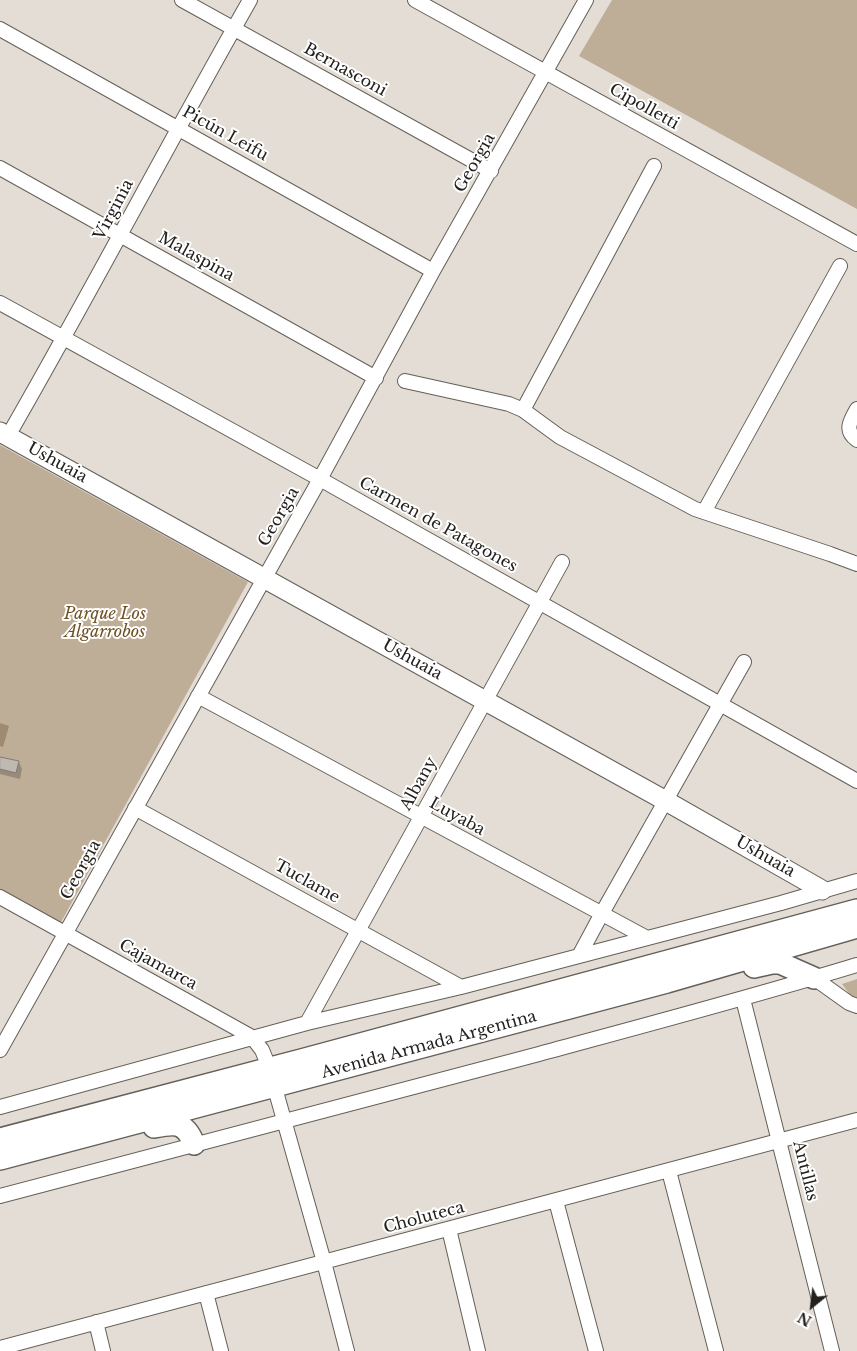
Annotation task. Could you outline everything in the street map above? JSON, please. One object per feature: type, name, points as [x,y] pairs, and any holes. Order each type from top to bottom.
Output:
[{"type":"main road","name":"Ushuaia","points":[[4,434],[666,801],[822,890]]},
{"type":"main road","name":"Avenida Armada Argentina","points":[[0,1159],[104,1133],[272,1077],[857,910]]},
{"type":"main road","name":"Avenida Armada Argentina","points":[[0,1139],[272,1077],[668,982],[857,927]]},
{"type":"main road","points":[[668,982],[690,981],[772,963],[780,963],[814,978]]},
{"type":"main road","points":[[104,1133],[122,1133],[171,1123],[179,1124],[186,1128],[194,1144]]},
{"type":"street","name":"Bernasconi","points":[[182,0],[491,171]]},
{"type":"street","name":"Virginia","points":[[4,434],[64,338],[250,0]]},
{"type":"street","name":"Cipolletti","points":[[415,0],[857,244]]},
{"type":"street","name":"Georgia","points":[[0,1050],[320,479],[433,271],[586,0]]},
{"type":"street","name":"Picún Leifu","points":[[0,29],[433,271]]},
{"type":"street","points":[[523,410],[654,166]]},
{"type":"street","name":"Malaspina","points":[[0,168],[376,378]]},
{"type":"street","points":[[704,512],[840,266]]},
{"type":"street","name":"Carmen de Patagones","points":[[0,303],[320,479],[857,782]]},
{"type":"street","points":[[405,381],[509,404],[523,410],[560,437],[704,512],[857,564]]},
{"type":"street","points":[[857,409],[848,425],[848,430],[857,440]]},
{"type":"street","name":"Albany","points":[[307,1023],[562,562]]},
{"type":"street","points":[[579,956],[744,662]]},
{"type":"street","name":"Luyaba","points":[[198,696],[601,915],[647,938]]},
{"type":"street","name":"Tuclame","points":[[135,808],[461,988]]},
{"type":"street","points":[[0,1107],[252,1037],[461,988],[857,881]]},
{"type":"street","name":"Cajamarca","points":[[0,897],[252,1037],[262,1050],[272,1077],[347,1351]]},
{"type":"street","points":[[0,1196],[743,999],[857,965]]},
{"type":"street","points":[[814,978],[849,1003],[857,1006]]},
{"type":"street","name":"Antillas","points":[[743,999],[832,1351]]},
{"type":"street","name":"Choluteca","points":[[0,1348],[857,1120]]},
{"type":"street","points":[[669,1171],[716,1351]]},
{"type":"street","points":[[556,1201],[596,1351]]},
{"type":"street","points":[[449,1229],[478,1351]]},
{"type":"street","points":[[206,1293],[221,1351]]},
{"type":"street","points":[[96,1322],[104,1351]]},
{"type":"green space","points":[[612,0],[857,0],[857,209],[579,56]]},
{"type":"green space","name":"Parque Los Algarrobos","points":[[0,445],[248,582],[60,924],[0,890]]},
{"type":"green space","points":[[857,979],[857,999],[851,996],[842,984]]},
{"type":"shaded area","points":[[0,723],[9,726],[3,747],[0,746]]},
{"type":"building","points":[[0,757],[19,761],[16,773],[0,769]]}]
